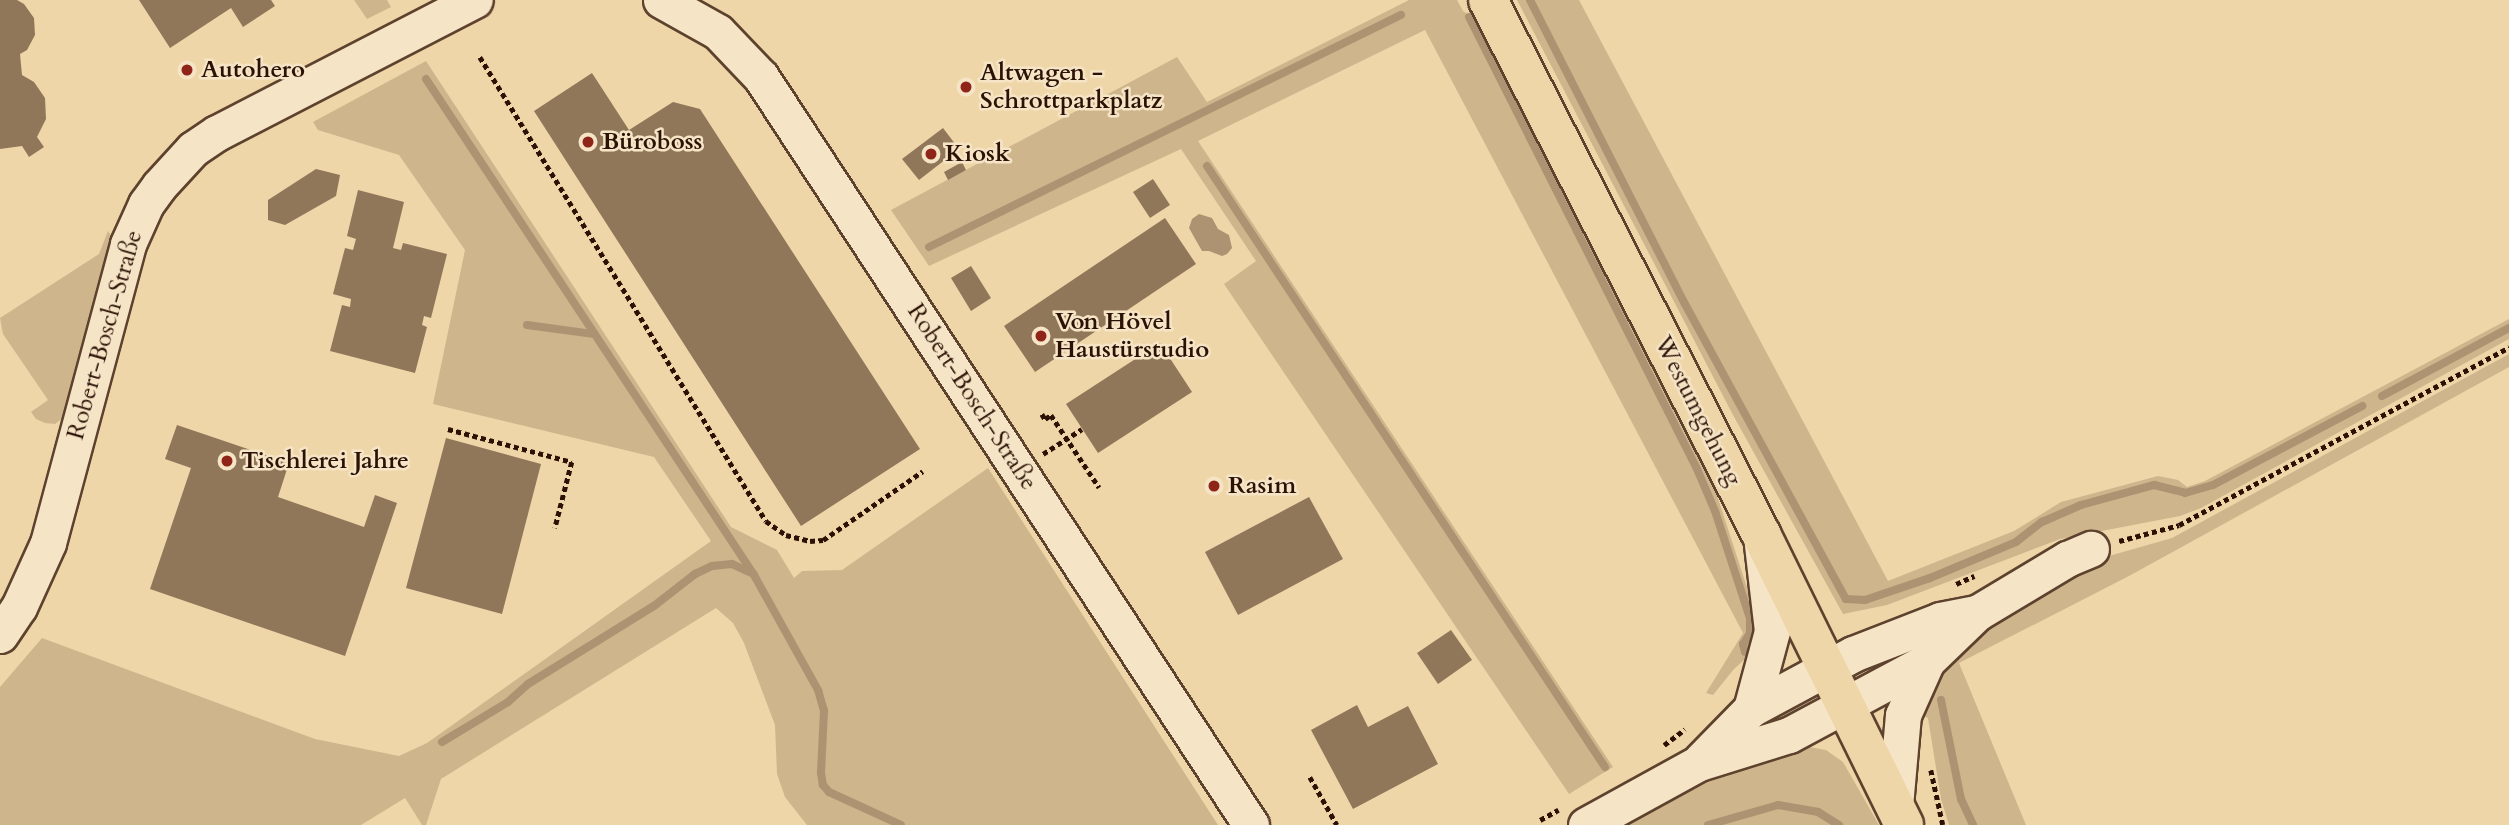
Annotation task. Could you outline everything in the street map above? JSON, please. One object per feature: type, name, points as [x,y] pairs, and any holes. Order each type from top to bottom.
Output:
[{"type":"main road","name":"Westumgehung","points":[[1488,0],[1761,534],[1900,816]]},
{"type":"street","name":"Robert-Bosch-Straße","points":[[0,635],[19,607],[48,543],[128,244],[146,204],[159,186],[193,149],[218,133],[475,0]]},
{"type":"street","name":"Robert-Bosch-Straße","points":[[662,0],[718,32],[761,76],[1251,825]]},
{"type":"street","points":[[1751,709],[1772,631],[1761,534]]},
{"type":"street","points":[[1586,825],[1699,763],[1789,735],[1927,661],[1977,614],[2067,559],[2091,549]]},
{"type":"street","points":[[1699,763],[1751,709],[1853,654],[1941,620],[1977,614]]},
{"type":"street","points":[[1900,816],[1903,715],[1927,661]]},
{"type":"path","points":[[480,57],[766,521],[797,539],[823,540],[923,471]]},
{"type":"path","points":[[2091,549],[2179,525],[2509,347]]},
{"type":"path","points":[[1042,414],[1045,419],[1051,415],[1099,487]]},
{"type":"path","points":[[448,429],[572,462],[555,528]]},
{"type":"path","points":[[1019,470],[1082,429]]},
{"type":"path","points":[[1310,777],[1337,825]]},
{"type":"shaded area","points":[[354,0],[387,0],[391,7],[367,19]]},
{"type":"shaded area","points":[[1409,0],[1457,0],[1463,11],[1479,21],[1712,480],[1756,615],[1755,658],[1744,660],[1713,695],[1706,693],[1743,633],[1425,30],[1198,141],[1613,767],[1569,794],[1224,284],[1256,261],[1181,149],[929,266],[891,210],[1177,57],[1207,102]]},
{"type":"shaded area","points":[[1517,0],[1579,0],[1888,581],[2014,531],[2061,502],[2158,476],[2178,480],[2187,487],[2205,481],[2509,319],[2509,339],[2201,508],[2180,516],[2060,539],[1887,605],[1843,614],[1733,415]]},
{"type":"shaded area","points":[[426,61],[731,527],[777,550],[794,578],[802,571],[842,570],[988,468],[1218,825],[807,825],[785,797],[777,774],[775,725],[744,643],[733,623],[716,608],[441,779],[426,825],[422,825],[405,798],[361,825],[0,825],[0,687],[42,638],[315,739],[399,756],[427,743],[711,541],[654,457],[433,404],[465,250],[399,155],[318,130],[313,122]]},
{"type":"shaded area","points":[[1199,214],[1212,218],[1218,229],[1229,235],[1232,248],[1227,254],[1222,256],[1202,251],[1189,228],[1192,219]]},
{"type":"shaded area","points":[[108,231],[114,240],[67,415],[55,424],[45,423],[36,419],[31,412],[48,400],[3,334],[0,318],[99,254]]},
{"type":"shaded area","points":[[2509,354],[2509,367],[2129,576],[1959,663],[2026,825],[1949,825],[1941,799],[1928,718],[1914,712],[1942,666],[1957,659],[1955,656],[1994,623],[2095,560],[2172,538]]},
{"type":"shaded area","points":[[1798,745],[1826,750],[1843,762],[1879,825],[1621,825],[1731,771]]},
{"type":"building","points":[[0,0],[17,0],[24,4],[34,18],[35,35],[27,50],[20,54],[22,75],[34,82],[45,98],[46,119],[37,137],[44,147],[29,157],[22,146],[0,149]]},
{"type":"building","points":[[139,0],[271,0],[275,6],[243,27],[231,8],[170,48]]},
{"type":"building","points":[[592,73],[629,130],[673,102],[700,109],[920,449],[801,526],[534,111]]},
{"type":"building","name":"Kiosk","points":[[943,128],[959,149],[919,180],[902,159]]},
{"type":"building","points":[[962,162],[966,170],[948,180],[944,172]]},
{"type":"building","points":[[316,169],[340,175],[336,196],[285,225],[268,220],[268,200]]},
{"type":"building","points":[[1153,179],[1170,205],[1150,218],[1133,192]]},
{"type":"building","points":[[358,190],[404,202],[393,248],[401,250],[403,243],[447,254],[431,318],[424,316],[422,325],[427,327],[415,373],[330,351],[342,305],[350,307],[351,299],[333,294],[345,248],[353,250],[356,239],[347,236]]},
{"type":"building","points":[[1165,218],[1196,264],[1035,372],[1004,326]]},
{"type":"building","points":[[971,266],[991,298],[971,311],[951,278]]},
{"type":"building","points":[[1160,343],[1192,392],[1098,453],[1066,404]]},
{"type":"building","points":[[177,425],[289,463],[278,497],[364,527],[375,495],[397,503],[345,656],[150,589],[191,468],[165,459]]},
{"type":"building","points":[[446,438],[541,464],[502,614],[406,588]]},
{"type":"building","points":[[1309,497],[1343,559],[1238,615],[1205,552]]},
{"type":"building","points":[[1451,630],[1472,660],[1438,684],[1417,653]]},
{"type":"building","points":[[1357,705],[1368,727],[1408,706],[1438,764],[1353,809],[1311,730]]},
{"type":"waterway","points":[[1530,0],[1685,304],[1846,599],[1865,600],[1930,578],[2016,542],[2042,522],[2081,505],[2154,485],[2185,493],[2213,485],[2362,406]]},
{"type":"waterway","points":[[929,247],[1401,15]]},
{"type":"waterway","points":[[1469,17],[1697,469],[1715,511],[1750,618],[1750,633],[1743,644],[1745,652]]},
{"type":"waterway","points":[[426,79],[754,575],[818,690],[824,711],[821,773],[823,785],[829,792],[901,825]]},
{"type":"waterway","points":[[1207,166],[1605,767]]},
{"type":"waterway","points":[[527,325],[594,334]]},
{"type":"waterway","points":[[2382,396],[2509,328]]},
{"type":"waterway","points":[[442,742],[508,702],[528,684],[654,606],[695,574],[712,566],[732,564],[751,573]]},
{"type":"waterway","points":[[1941,700],[1961,799],[1973,825]]},
{"type":"waterway","points":[[1708,825],[1778,805],[1818,812],[1839,825]]},
{"type":"place","name":"Autohero","points":[[187,70]]},
{"type":"place","name":"Altwagen - Schrottparkplatz","points":[[966,87]]},
{"type":"place","name":"Büroboss","points":[[588,142]]},
{"type":"place","name":"Kiosk","points":[[931,154]]},
{"type":"place","name":"Von Hövel Haustürstudio","points":[[1041,336]]},
{"type":"place","name":"Tischlerei Jahre","points":[[227,461]]},
{"type":"place","name":"Rasim","points":[[1214,486]]}]
